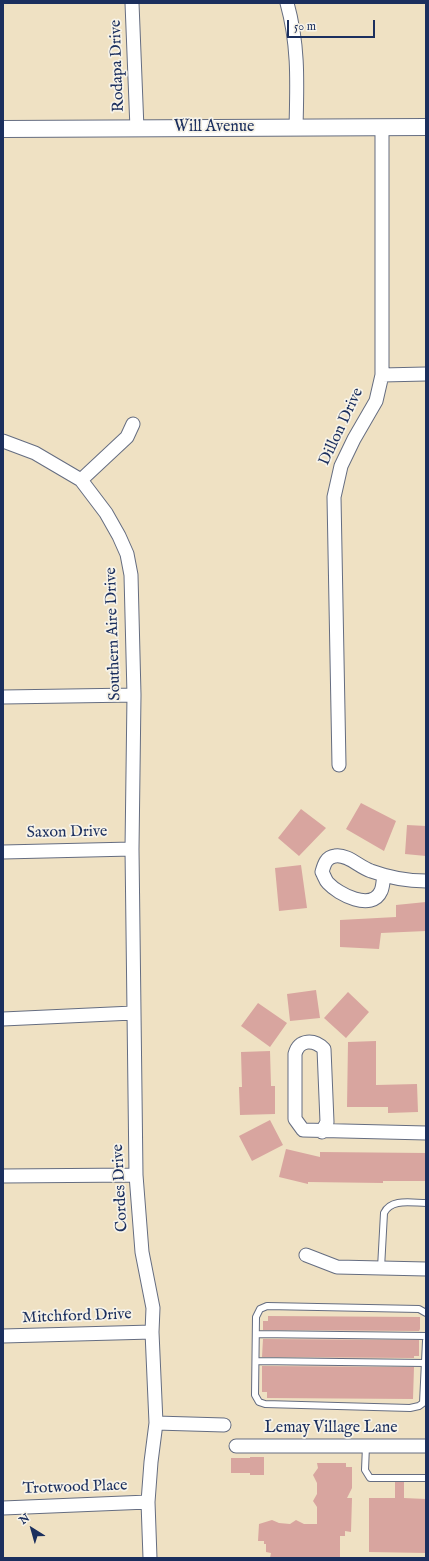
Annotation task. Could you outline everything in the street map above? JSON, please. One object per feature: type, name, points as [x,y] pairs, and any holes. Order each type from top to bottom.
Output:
[{"type":"street","name":"Rodapa Drive","points":[[132,3],[137,128]]},
{"type":"street","points":[[287,3],[294,28],[296,59],[296,128]]},
{"type":"street","name":"Dillon Drive","points":[[339,765],[334,496],[341,466],[354,439],[376,401],[382,375],[382,127]]},
{"type":"street","name":"Will Avenue","points":[[3,129],[426,127]]},
{"type":"street","points":[[382,375],[426,374]]},
{"type":"street","points":[[81,480],[127,437],[133,424]]},
{"type":"street","name":"Southern Aire Drive","points":[[3,441],[35,453],[81,480],[106,513],[127,554],[131,575],[133,611],[133,815]]},
{"type":"street","points":[[3,697],[134,695]]},
{"type":"street","name":"Cordes Drive","points":[[133,815],[133,1013],[136,1175],[142,1252],[153,1308],[152,1332],[156,1423],[148,1502],[150,1558]]},
{"type":"street","name":"Saxon Drive","points":[[3,852],[132,849]]},
{"type":"street","points":[[384,875],[381,892],[374,899],[364,902],[339,892],[327,882],[322,872],[325,862],[333,856],[341,856],[370,871],[384,875],[391,878],[410,881],[426,881]]},
{"type":"street","points":[[3,1019],[133,1013]]},
{"type":"street","points":[[322,1132],[327,1122],[324,1049],[318,1043],[310,1041],[297,1047],[295,1054],[295,1119],[303,1130],[322,1132],[426,1133]]},
{"type":"street","points":[[3,1176],[136,1175]]},
{"type":"street","points":[[306,1255],[337,1267],[426,1269]]},
{"type":"street","name":"Mitchford Drive","points":[[3,1336],[152,1332]]},
{"type":"street","points":[[156,1423],[224,1425]]},
{"type":"street","name":"Lemay Village Lane","points":[[236,1446],[426,1446]]},
{"type":"street","name":"Trotwood Place","points":[[3,1508],[148,1502]]},
{"type":"lane","points":[[381,1268],[385,1210],[395,1203],[426,1203]]},
{"type":"lane","points":[[426,1313],[419,1309],[267,1306],[260,1309],[256,1317],[255,1395],[259,1402],[265,1404],[410,1408],[419,1406],[422,1403],[426,1341]]},
{"type":"lane","points":[[256,1334],[426,1336]]},
{"type":"lane","points":[[256,1360],[425,1366]]},
{"type":"lane","points":[[366,1446],[365,1470],[370,1478],[426,1478]]},
{"type":"building","points":[[361,803],[396,821],[384,851],[346,829]]},
{"type":"building","points":[[301,809],[326,828],[299,856],[278,838]]},
{"type":"building","points":[[407,825],[426,826],[426,856],[405,854]]},
{"type":"building","points":[[301,865],[307,908],[279,911],[275,868]]},
{"type":"building","points":[[426,902],[426,931],[381,933],[379,949],[340,947],[340,920],[396,917],[396,905]]},
{"type":"building","points":[[316,990],[320,1018],[290,1021],[287,994]]},
{"type":"building","points":[[348,992],[369,1012],[346,1038],[324,1018]]},
{"type":"building","points":[[258,1003],[287,1023],[270,1047],[241,1026]]},
{"type":"building","points":[[376,1041],[376,1085],[417,1084],[418,1112],[388,1113],[388,1107],[347,1107],[348,1042]]},
{"type":"building","points":[[270,1051],[271,1086],[275,1086],[275,1114],[240,1115],[239,1087],[242,1087],[241,1052]]},
{"type":"building","points":[[270,1120],[283,1145],[252,1161],[239,1136]]},
{"type":"building","points":[[286,1149],[320,1157],[320,1152],[426,1153],[426,1181],[383,1181],[383,1183],[308,1182],[308,1184],[279,1177]]},
{"type":"building","points":[[268,1316],[420,1317],[420,1329],[419,1331],[263,1330],[263,1321],[268,1321]]},
{"type":"building","points":[[263,1339],[419,1340],[419,1356],[414,1356],[414,1358],[262,1357]]},
{"type":"building","points":[[262,1366],[414,1367],[413,1399],[267,1398],[267,1392],[262,1392]]},
{"type":"building","points":[[264,1457],[264,1475],[231,1473],[231,1458]]},
{"type":"building","points":[[317,1463],[346,1463],[346,1467],[352,1467],[352,1488],[347,1498],[352,1498],[351,1532],[345,1531],[345,1536],[340,1536],[340,1558],[270,1558],[271,1553],[266,1552],[266,1544],[264,1544],[264,1541],[258,1541],[259,1524],[272,1520],[279,1523],[290,1524],[296,1520],[304,1524],[317,1524],[317,1507],[313,1501],[317,1494],[317,1483],[313,1475],[318,1468]]},
{"type":"building","points":[[395,1482],[404,1482],[404,1498],[426,1499],[426,1553],[369,1552],[369,1498],[395,1498]]}]
